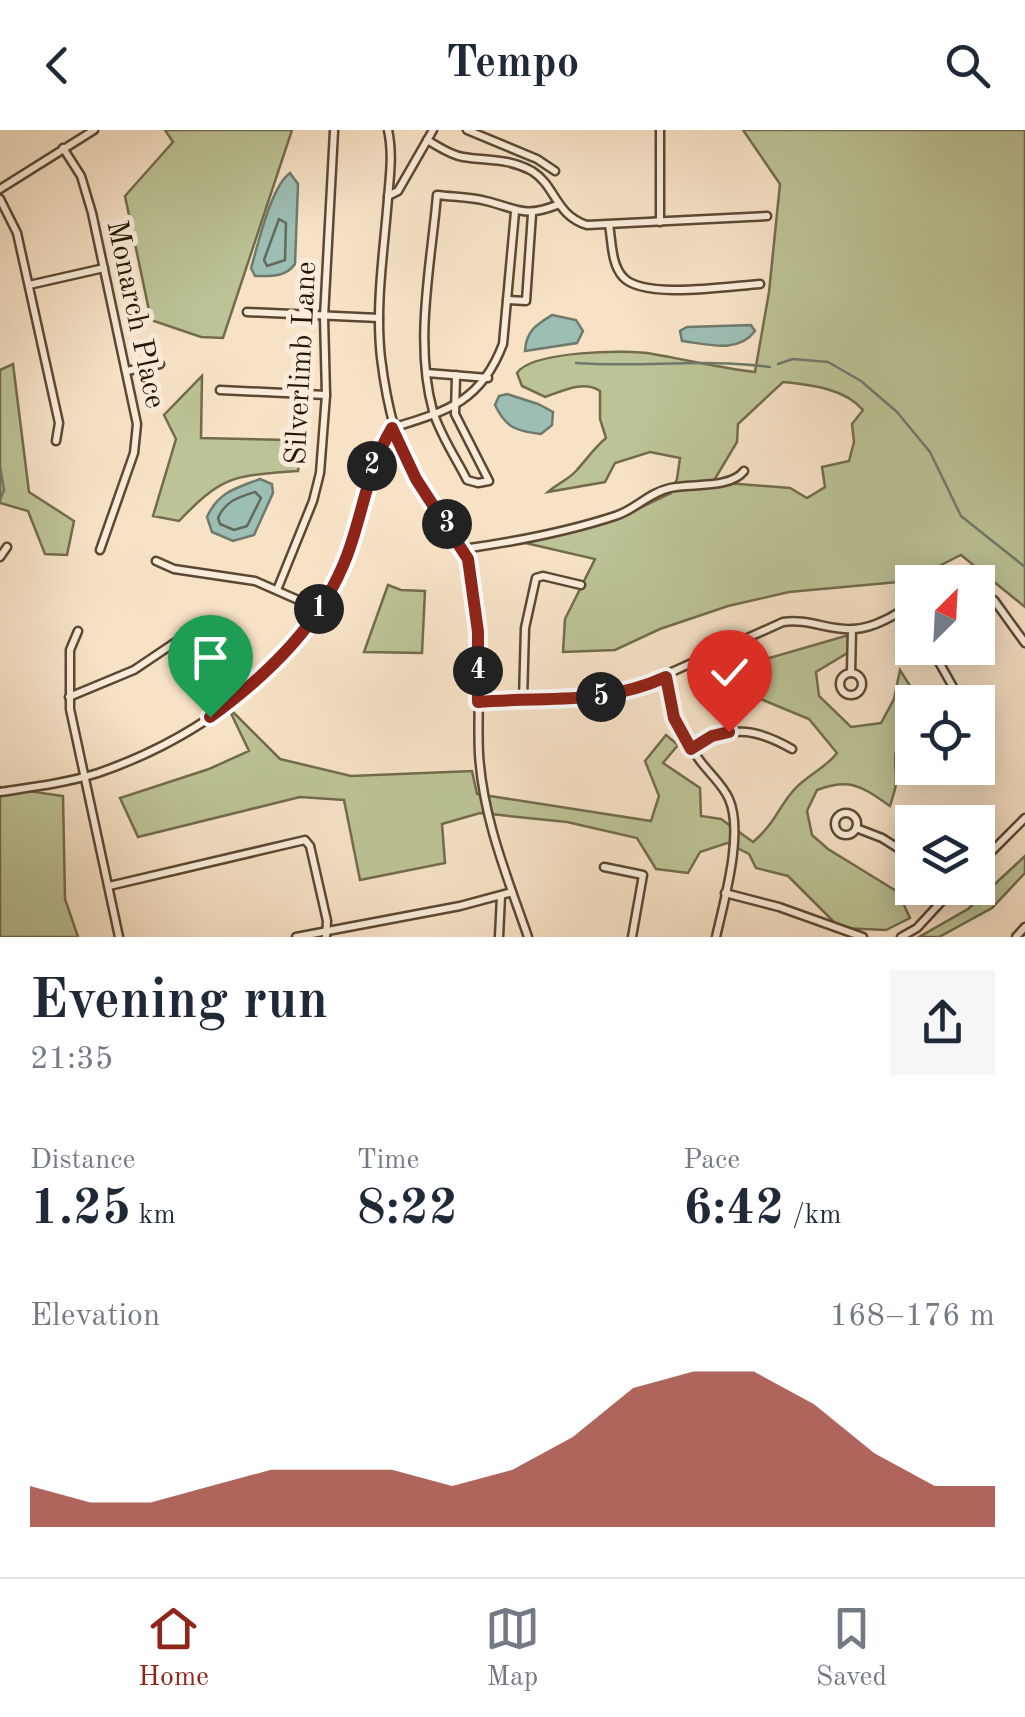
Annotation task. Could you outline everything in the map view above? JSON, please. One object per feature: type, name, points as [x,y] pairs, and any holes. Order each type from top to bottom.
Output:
[{"type":"street","points":[[0,190],[94,130]]},
{"type":"street","points":[[388,130],[391,152],[379,318],[381,361],[392,428],[416,479],[463,549],[475,598],[484,802],[528,937]]},
{"type":"street","points":[[388,196],[398,191],[433,130]]},
{"type":"street","points":[[467,130],[537,159],[555,171]]},
{"type":"street","points":[[660,130],[660,222]]},
{"type":"street","name":"Silverlimb Lane","points":[[277,590],[313,501],[320,473],[334,131]]},
{"type":"street","points":[[427,140],[461,158],[493,158],[521,166],[542,180],[557,205],[575,221],[587,225],[767,216]]},
{"type":"street","name":"Monarch Place","points":[[63,148],[86,188],[136,417],[137,441],[100,550]]},
{"type":"street","points":[[456,375],[453,407],[490,481],[478,484],[467,480],[434,415],[426,373],[424,343],[437,195],[487,201],[514,212],[532,214],[557,205]]},
{"type":"street","points":[[0,200],[17,232],[59,423],[56,441]]},
{"type":"street","points":[[0,792],[85,776],[133,758],[206,720],[257,681],[292,645],[322,605],[342,567],[372,467],[392,428],[453,407],[488,378],[503,344],[514,212]]},
{"type":"street","points":[[507,300],[526,301],[532,214]]},
{"type":"street","points":[[609,225],[619,271],[635,287],[657,290],[760,284]]},
{"type":"street","points":[[29,285],[104,268]]},
{"type":"street","points":[[247,312],[379,318]]},
{"type":"street","points":[[127,371],[160,364]]},
{"type":"street","points":[[426,373],[488,378]]},
{"type":"street","points":[[220,390],[326,395]]},
{"type":"street","points":[[463,549],[577,527],[622,514],[661,490],[728,481],[744,471]]},
{"type":"street","points":[[0,556],[7,547]]},
{"type":"street","points":[[156,560],[174,569],[254,581],[296,599]]},
{"type":"street","points":[[523,700],[526,628],[536,578],[543,576],[580,585]]},
{"type":"street","points":[[995,601],[1025,643]]},
{"type":"street","points":[[478,702],[611,696],[636,690],[783,622],[802,621],[852,630],[895,614]]},
{"type":"street","points":[[69,697],[134,670],[195,629]]},
{"type":"street","points":[[851,673],[852,630]]},
{"type":"street","points":[[78,631],[70,650],[69,697],[119,937]]},
{"type":"street","points":[[666,677],[674,718],[732,806],[733,847],[716,937]]},
{"type":"street","points":[[691,749],[717,734],[736,731],[763,734],[792,749]]},
{"type":"street","points":[[995,847],[1025,818]]},
{"type":"street","points":[[856,828],[895,846]]},
{"type":"street","points":[[109,886],[306,840],[318,880],[326,934]]},
{"type":"street","points":[[604,868],[643,875],[632,937]]},
{"type":"street","points":[[296,937],[326,934],[512,892]]},
{"type":"street","points":[[725,894],[779,907],[864,937]]},
{"type":"street","points":[[500,937],[501,896]]},
{"type":"street","points":[[901,937],[916,928],[935,905]]},
{"type":"street","points":[[1016,937],[1025,927]]},
{"type":"green space","points":[[165,130],[292,130],[223,338],[201,337],[151,320],[125,196],[173,142]]},
{"type":"green space","points":[[743,130],[1025,130],[1025,607],[995,583],[995,565],[973,565],[961,555],[941,565],[895,565],[895,582],[789,592],[728,606],[660,629],[615,650],[563,652],[565,619],[595,559],[521,542],[623,516],[671,493],[680,458],[650,452],[615,463],[605,482],[548,492],[573,474],[606,438],[600,419],[600,391],[580,386],[545,397],[522,386],[517,373],[541,360],[560,356],[623,352],[755,372],[769,292],[780,184]],"holes":[[[783,382],[836,392],[863,410],[852,424],[854,442],[849,461],[822,467],[825,487],[807,498],[790,488],[713,482],[737,442],[738,424]]]},
{"type":"green space","points":[[13,364],[29,492],[74,521],[67,555],[45,554],[28,511],[0,503],[0,370]]},
{"type":"green space","points":[[202,376],[201,438],[290,440],[300,451],[298,471],[231,480],[208,494],[179,521],[153,516],[176,439],[164,415]]},
{"type":"green space","points":[[388,585],[425,591],[422,653],[364,652]]},
{"type":"green space","points":[[849,635],[849,652],[816,672],[819,696],[851,727],[881,723],[895,694],[896,785],[890,806],[864,789],[839,784],[817,790],[807,811],[812,835],[895,890],[895,905],[904,905],[910,918],[886,930],[840,928],[788,876],[756,868],[749,854],[727,843],[700,852],[688,873],[656,869],[637,838],[567,822],[480,813],[442,824],[445,863],[360,880],[344,800],[300,797],[138,837],[120,798],[209,769],[249,751],[228,707],[280,759],[351,776],[472,771],[477,794],[651,821],[659,796],[645,761],[666,735],[678,745],[663,763],[700,788],[701,816],[721,819],[753,842],[798,786],[837,753],[809,719],[763,700],[719,693],[738,685],[769,658]]},
{"type":"green space","points":[[900,670],[910,685],[897,685]]},
{"type":"green space","points":[[0,787],[63,796],[65,899],[78,937],[0,937]]},
{"type":"green space","points":[[1025,856],[1025,873],[995,905],[995,884]]},
{"type":"green space","points":[[972,905],[995,905],[939,937],[919,937]]},
{"type":"water","points":[[290,173],[298,184],[295,264],[282,274],[255,276],[251,268],[266,217],[277,190]]},
{"type":"water","points":[[552,315],[576,320],[583,331],[577,343],[525,351],[533,329]]},
{"type":"water","points":[[751,325],[755,331],[748,338],[731,345],[682,341],[680,331],[687,327]]},
{"type":"water","points":[[507,394],[553,412],[552,425],[541,434],[513,427],[495,405],[499,396]]},
{"type":"water","points":[[260,479],[272,484],[273,493],[254,535],[233,541],[212,532],[207,517],[217,502],[229,492]]},
{"type":"waterway","points":[[778,364],[793,359],[828,362],[861,381],[897,412],[930,452],[961,516],[1025,567]]},
{"type":"waterway","points":[[576,363],[770,367]]},
{"type":"waterway","points":[[0,466],[4,490],[0,500]]},
{"type":"route","points":[[210,717],[277,662],[322,605],[349,550],[367,481],[392,428],[407,464],[468,559],[478,632],[478,702],[611,696],[666,677],[674,718],[691,749],[712,736],[729,732]]}]
